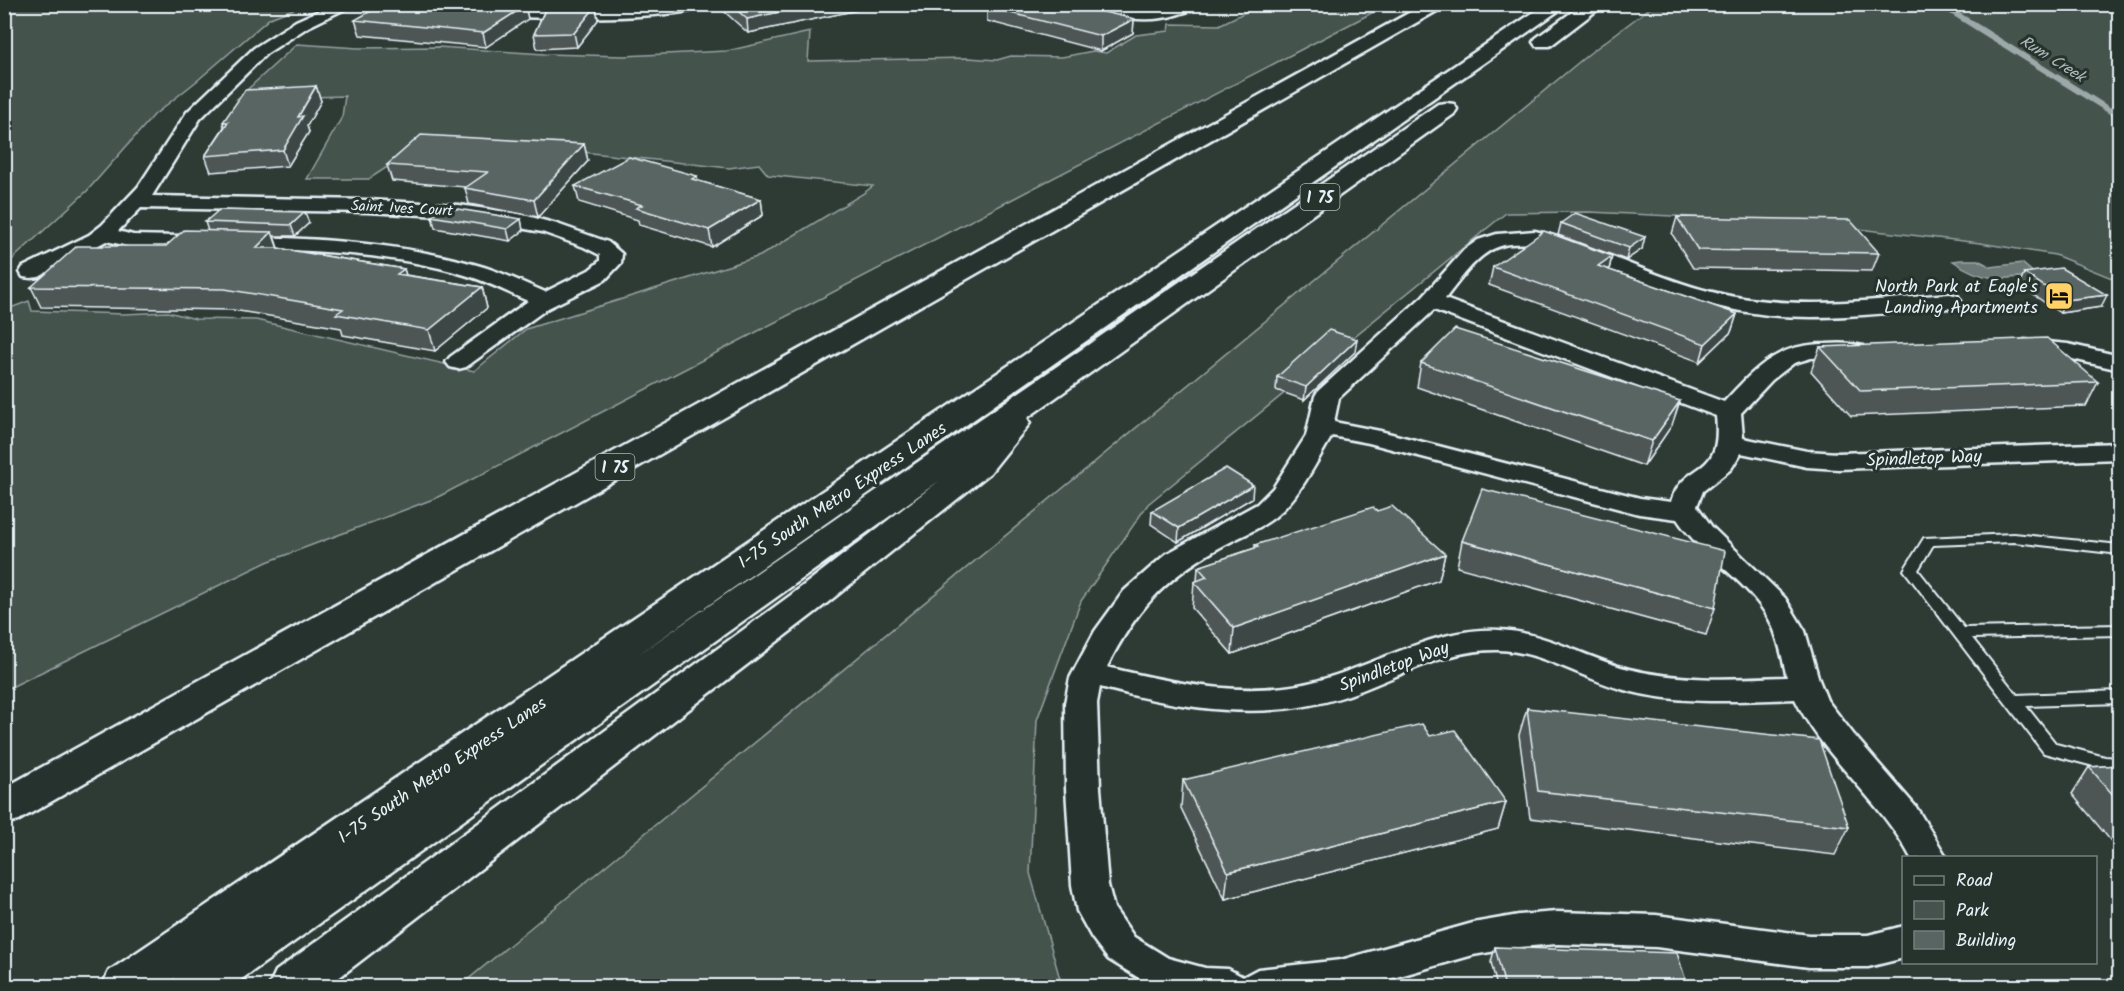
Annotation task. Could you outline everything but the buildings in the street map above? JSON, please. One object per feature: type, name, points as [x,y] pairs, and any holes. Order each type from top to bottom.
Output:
[{"type":"highway","name":"I 75","points":[[4,808],[1440,4]]},
{"type":"highway","name":"I-75 South Metro Express Lanes","points":[[126,987],[1559,4]]},
{"type":"highway","name":"I 75","points":[[195,987],[1596,4]]},
{"type":"highway","points":[[293,987],[785,618],[979,466],[1043,390]]},
{"type":"street","points":[[31,272],[103,234],[136,202],[193,116],[260,51],[302,24],[348,4]]},
{"type":"street","points":[[432,4],[489,11],[549,14],[631,11],[706,4]]},
{"type":"street","points":[[1088,4],[1145,17],[1169,15],[1192,4]]},
{"type":"street","name":"Saint Ives Court","points":[[136,202],[400,207],[461,211],[516,219],[550,228],[597,245],[611,254],[610,263],[602,272],[545,300],[458,363]]},
{"type":"street","points":[[103,234],[133,241],[327,247],[390,252],[472,270],[545,300]]},
{"type":"street","points":[[1228,987],[1205,985],[1158,972],[1121,948],[1096,911],[1090,885],[1083,788],[1081,703],[1088,672],[1106,638],[1134,598],[1176,560],[1267,510],[1284,493],[1323,427],[1328,396],[1431,301],[1478,248],[1504,238],[1523,236],[1544,239],[1681,290],[1747,306],[1818,309],[1950,301]]},
{"type":"street","points":[[1431,301],[1728,412]]},
{"type":"street","points":[[2000,347],[2068,351],[2120,363]]},
{"type":"street","points":[[1728,412],[1787,357],[1818,352],[1875,350]]},
{"type":"street","points":[[1728,412],[1732,427],[1728,454],[1718,469],[1687,491],[1683,506],[1716,547],[1762,590],[1784,617],[1797,646],[1805,688],[1828,727],[1894,803],[1911,826],[1928,856]]},
{"type":"street","points":[[1323,427],[1371,436],[1639,506],[1686,512]]},
{"type":"street","name":"Spindletop Way","points":[[1730,443],[1798,458],[1830,461],[2120,451]]},
{"type":"street","name":"Spindletop Way","points":[[1088,672],[1183,697],[1209,701],[1292,698],[1335,688],[1454,644],[1498,640],[1523,643],[1551,651],[1610,675],[1657,685],[1716,689],[1805,688]]},
{"type":"street","points":[[1258,987],[1341,977],[1473,939],[1519,931],[1557,928],[1656,931],[1809,951],[1868,951],[1902,942]]},
{"type":"lane","points":[[2120,550],[2014,538],[1929,541],[1911,570],[2050,748],[2105,763],[2120,764]]},
{"type":"lane","points":[[1960,633],[2120,630]]},
{"type":"lane","points":[[2013,701],[2120,697]]},
{"type":"green space","points":[[5,4],[304,5],[270,18],[154,115],[87,191],[5,266]]},
{"type":"green space","points":[[1260,5],[1387,5],[436,498],[267,562],[5,690],[5,310],[29,301],[32,311],[124,314],[168,312],[196,319],[256,320],[474,371],[526,329],[760,256],[873,186],[768,175],[759,164],[729,168],[582,152],[421,145],[369,179],[307,179],[342,117],[345,96],[237,99],[297,44],[358,48],[438,47],[544,54],[624,56],[727,51],[810,32],[808,61],[968,58],[997,60],[1011,56],[1062,57],[1093,51],[1106,53],[1136,35],[1169,31],[1170,24],[1219,25]]},
{"type":"green space","points":[[1654,5],[2119,5],[2119,281],[2055,255],[1980,243],[1798,222],[1589,212],[1506,213],[1148,504],[1081,601],[1037,720],[1030,873],[1062,986],[460,986],[1590,53]]},
{"type":"shaded area","points":[[1978,260],[1991,267],[2022,263],[2036,275],[2012,278],[1983,276],[1953,261]]},
{"type":"waterway","name":"Rum Creek","points":[[1940,4],[2120,117]]},
{"type":"place","name":"North Park at Eagle's Landing Apartments","points":[[2059,296]]}]
